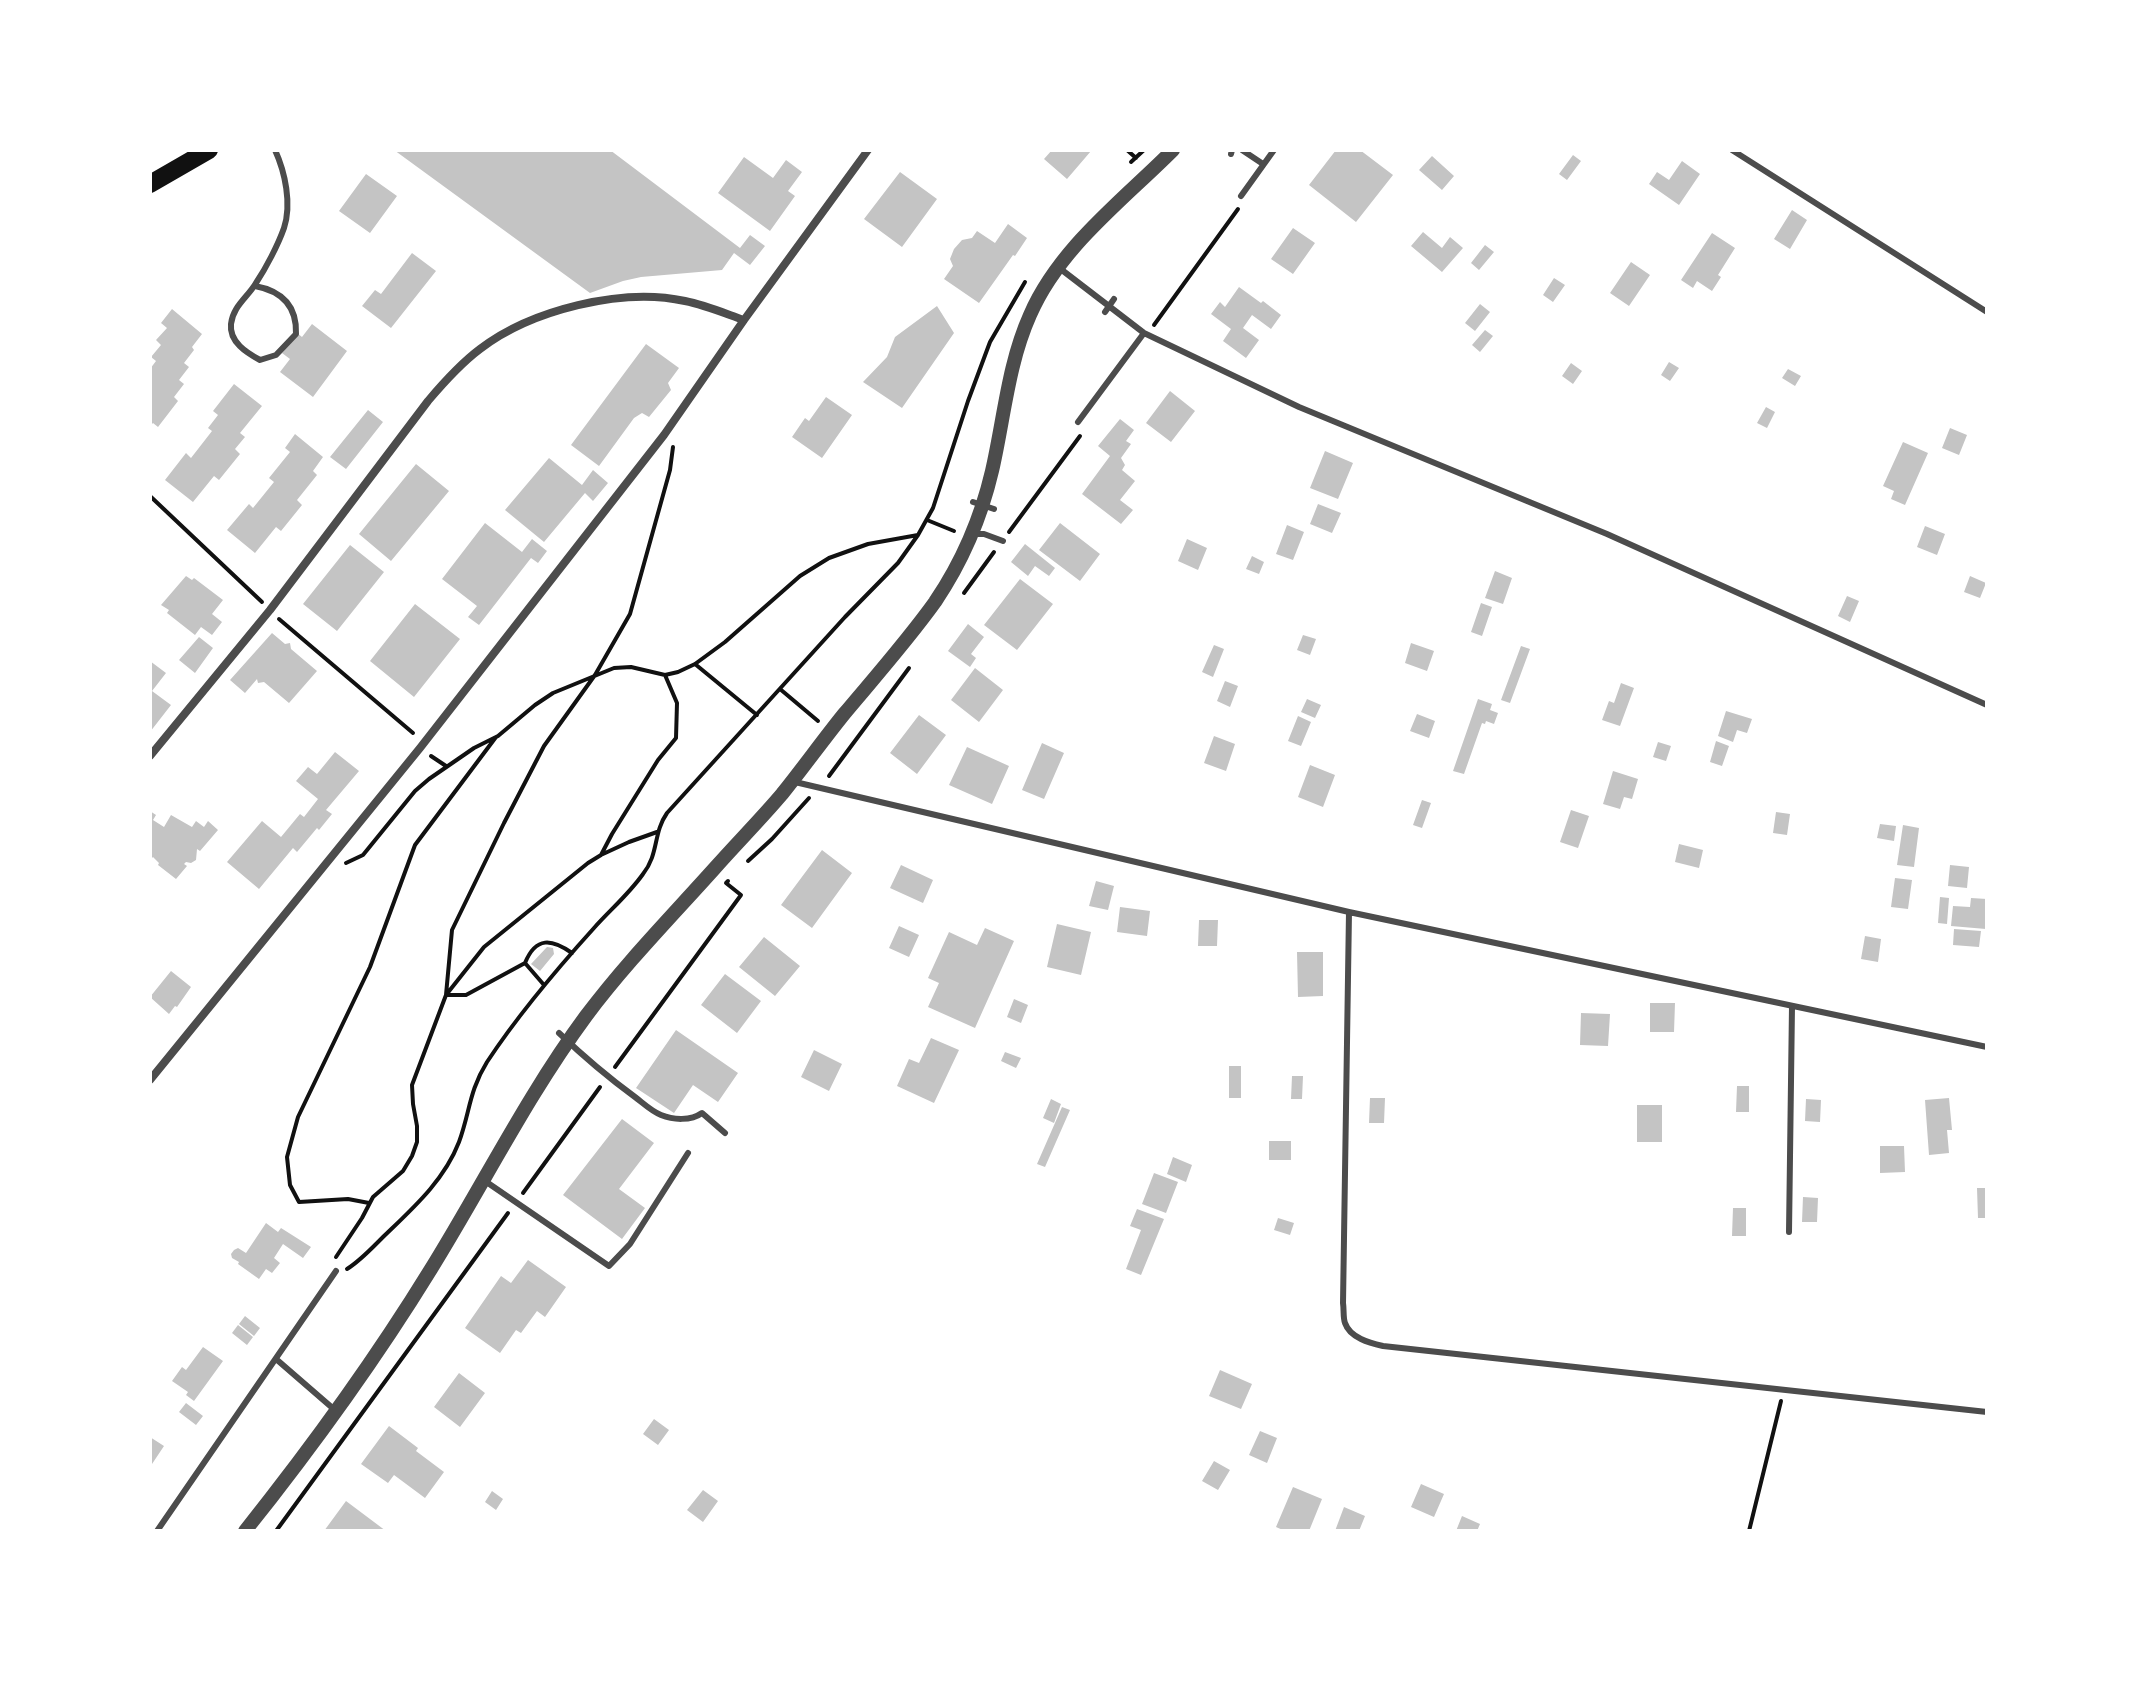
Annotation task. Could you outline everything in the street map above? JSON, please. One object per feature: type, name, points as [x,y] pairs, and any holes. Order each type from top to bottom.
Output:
[{"type":"main road","points":[[150,184],[209,150]]},
{"type":"street","points":[[150,1080],[424,742],[664,435],[868,150]]},
{"type":"street","points":[[245,1531],[336,1411],[409,1304],[538,1087],[563,1037],[791,782],[936,601],[972,534],[983,506],[992,470],[1008,362],[1030,313],[1058,267],[1173,150]]},
{"type":"street","points":[[150,756],[270,610],[428,401],[453,372],[482,348],[542,316],[617,299],[650,297],[683,300],[744,320]]},
{"type":"lane","points":[[255,286],[271,289],[289,304],[296,318],[296,334],[276,355],[260,360],[246,352],[232,336],[231,324],[237,306],[255,286],[285,226],[288,194],[275,150]]},
{"type":"lane","points":[[1242,150],[1263,164]]},
{"type":"lane","points":[[1241,196],[1274,150]]},
{"type":"lane","points":[[1732,150],[1987,312]]},
{"type":"lane","points":[[1058,267],[1107,309],[1144,333],[1299,407],[1607,534],[1987,705]]},
{"type":"lane","points":[[1107,309],[1114,299]]},
{"type":"lane","points":[[1078,422],[1144,333]]},
{"type":"lane","points":[[972,534],[984,534],[1003,541]]},
{"type":"lane","points":[[791,782],[1349,912],[1987,1047]]},
{"type":"lane","points":[[1349,912],[1343,1303],[1345,1323],[1350,1330],[1363,1340],[1383,1346],[1987,1412]]},
{"type":"lane","points":[[1789,1232],[1792,1006]]},
{"type":"lane","points":[[563,1037],[662,1116],[696,1118],[702,1113],[725,1133]]},
{"type":"lane","points":[[483,1180],[609,1266],[630,1244],[688,1153]]},
{"type":"lane","points":[[157,1531],[184,1486],[336,1271]]},
{"type":"lane","points":[[276,1359],[336,1411]]},
{"type":"path","points":[[1128,165],[1144,150]]},
{"type":"path","points":[[1144,333],[1152,327],[1241,205],[1241,196]]},
{"type":"path","points":[[349,1269],[421,1200],[448,1166],[480,1074],[545,986],[647,869],[655,852],[657,832],[667,813],[898,563],[918,535],[943,481],[990,342],[1031,273]]},
{"type":"path","points":[[961,596],[1080,435],[1078,422]]},
{"type":"path","points":[[336,1255],[369,1203],[379,1190],[403,1171],[415,1149],[417,1126],[412,1085],[446,995],[452,930],[544,746],[595,675],[630,614],[670,470],[673,447],[664,435]]},
{"type":"path","points":[[150,496],[270,610]]},
{"type":"path","points":[[927,520],[961,534],[972,534]]},
{"type":"path","points":[[369,1203],[348,1199],[299,1202],[290,1185],[287,1157],[298,1117],[370,967],[415,845],[498,736],[553,693],[614,668],[631,667],[665,675],[695,664],[725,642],[800,576],[829,558],[868,544],[918,535]]},
{"type":"path","points":[[281,621],[424,742]]},
{"type":"path","points":[[737,871],[772,839],[808,799],[816,796],[823,798],[829,774],[913,662]]},
{"type":"path","points":[[695,664],[757,715]]},
{"type":"path","points":[[601,855],[658,760],[676,738],[677,703],[665,675]]},
{"type":"path","points":[[780,689],[830,731]]},
{"type":"path","points":[[323,865],[346,863],[363,855],[415,791],[446,766],[498,736]]},
{"type":"path","points":[[446,995],[484,947],[588,863],[657,832]]},
{"type":"path","points":[[276,1531],[741,895],[726,883],[732,877]]},
{"type":"path","points":[[446,995],[466,995],[525,963],[532,951],[547,942],[558,943],[572,953]]},
{"type":"path","points":[[525,963],[545,986]]},
{"type":"path","points":[[1749,1531],[1784,1390]]},
{"type":"building","points":[[394,150],[610,150],[740,248],[750,235],[765,246],[750,265],[734,253],[722,270],[641,277],[590,293]]},
{"type":"building","points":[[1052,150],[1091,151],[1067,179],[1044,159]]},
{"type":"building","points":[[1336,150],[1360,150],[1393,175],[1356,222],[1309,185]]},
{"type":"building","points":[[1573,155],[1581,161],[1567,180],[1559,174]]},
{"type":"building","points":[[1432,156],[1454,176],[1442,190],[1419,170]]},
{"type":"building","points":[[744,157],[773,178],[786,160],[802,172],[788,191],[795,196],[770,231],[718,193]]},
{"type":"building","points":[[1682,161],[1700,174],[1679,205],[1649,184],[1657,172],[1669,180]]},
{"type":"building","points":[[900,172],[937,199],[902,247],[864,219]]},
{"type":"building","points":[[366,174],[397,196],[370,233],[339,211]]},
{"type":"building","points":[[1792,210],[1807,220],[1790,249],[1774,239]]},
{"type":"building","points":[[1008,224],[1027,238],[979,303],[944,279],[953,266],[950,259],[954,249],[962,240],[972,238],[977,231],[995,243]]},
{"type":"building","points":[[1293,228],[1315,243],[1293,274],[1271,259]]},
{"type":"building","points":[[1423,232],[1442,248],[1450,237],[1463,248],[1442,272],[1411,246]]},
{"type":"building","points":[[1712,233],[1735,248],[1712,291],[1697,281],[1693,288],[1681,280]]},
{"type":"building","points":[[1485,245],[1494,252],[1479,270],[1471,263]]},
{"type":"building","points":[[412,253],[436,271],[391,328],[362,306],[375,290],[381,294]]},
{"type":"building","points":[[1631,262],[1650,275],[1629,306],[1610,293]]},
{"type":"building","points":[[1554,278],[1565,285],[1553,302],[1543,295]]},
{"type":"building","points":[[1239,287],[1281,315],[1271,329],[1252,315],[1243,328],[1259,340],[1246,358],[1223,341],[1231,329],[1211,314],[1220,302],[1225,307]]},
{"type":"building","points":[[1480,304],[1490,312],[1475,331],[1465,323]]},
{"type":"building","points":[[937,306],[954,333],[902,408],[863,382],[887,357],[895,337]]},
{"type":"building","points":[[172,309],[202,334],[184,363],[189,367],[179,380],[184,384],[174,397],[178,401],[158,427],[153,423],[150,426],[150,369],[156,361],[151,357],[161,345],[156,340],[167,328],[161,323]]},
{"type":"building","points":[[312,324],[347,351],[313,397],[280,372],[290,359],[282,353],[297,333],[302,337]]},
{"type":"building","points":[[1485,330],[1493,336],[1480,352],[1472,345]]},
{"type":"building","points":[[646,344],[679,368],[668,383],[671,390],[649,417],[642,413],[634,418],[599,466],[571,445]]},
{"type":"building","points":[[1669,362],[1679,368],[1670,381],[1661,375]]},
{"type":"building","points":[[1571,363],[1582,371],[1573,384],[1562,376]]},
{"type":"building","points":[[1788,369],[1801,376],[1795,386],[1782,378]]},
{"type":"building","points":[[234,384],[262,406],[240,433],[245,437],[235,449],[240,454],[219,480],[214,476],[193,502],[165,480],[186,453],[191,458],[212,431],[208,428],[218,415],[213,411]]},
{"type":"building","points":[[1170,391],[1195,411],[1171,442],[1146,423]]},
{"type":"building","points":[[826,397],[852,415],[822,458],[792,437],[805,418],[809,421]]},
{"type":"building","points":[[1766,407],[1775,412],[1767,428],[1757,423]]},
{"type":"building","points":[[368,410],[383,422],[346,469],[330,457]]},
{"type":"building","points":[[1120,419],[1134,430],[1126,441],[1131,444],[1121,458],[1125,465],[1122,470],[1135,481],[1120,500],[1133,510],[1121,524],[1082,494],[1110,456],[1098,446]]},
{"type":"building","points":[[1950,428],[1967,435],[1959,455],[1942,448]]},
{"type":"building","points":[[295,434],[323,457],[313,471],[317,475],[297,500],[302,505],[281,531],[276,527],[255,553],[227,530],[249,504],[253,508],[274,482],[269,478],[290,452],[285,448]]},
{"type":"building","points":[[1903,442],[1928,453],[1905,505],[1891,499],[1894,491],[1883,486]]},
{"type":"building","points":[[1325,451],[1353,463],[1338,499],[1310,488]]},
{"type":"building","points":[[549,458],[582,485],[593,470],[608,483],[593,501],[585,493],[544,542],[505,510]]},
{"type":"building","points":[[416,464],[449,491],[391,561],[359,534]]},
{"type":"building","points":[[1318,504],[1341,513],[1332,533],[1310,524]]},
{"type":"building","points":[[485,523],[522,552],[532,539],[547,551],[538,563],[531,558],[479,625],[468,617],[477,606],[442,579]]},
{"type":"building","points":[[1060,523],[1100,554],[1080,581],[1039,550]]},
{"type":"building","points":[[1287,525],[1304,532],[1293,560],[1276,554]]},
{"type":"building","points":[[1925,526],[1945,534],[1937,555],[1917,547]]},
{"type":"building","points":[[1187,539],[1207,548],[1198,570],[1178,561]]},
{"type":"building","points":[[1025,544],[1055,568],[1049,576],[1035,566],[1028,576],[1011,562]]},
{"type":"building","points":[[350,545],[384,572],[337,631],[303,604]]},
{"type":"building","points":[[1252,556],[1264,562],[1259,574],[1246,569]]},
{"type":"building","points":[[1495,571],[1512,578],[1503,604],[1485,598]]},
{"type":"building","points":[[186,576],[192,580],[194,578],[223,600],[212,614],[222,622],[212,635],[201,627],[195,635],[161,605]]},
{"type":"building","points":[[1970,576],[1986,583],[1980,598],[1964,592]]},
{"type":"building","points":[[1020,579],[1053,604],[1017,650],[984,625]]},
{"type":"building","points":[[1847,596],[1859,601],[1850,622],[1838,616]]},
{"type":"building","points":[[1481,603],[1492,607],[1482,636],[1471,632]]},
{"type":"building","points":[[415,604],[460,639],[414,697],[370,661]]},
{"type":"building","points":[[968,624],[984,637],[971,654],[976,658],[970,667],[948,651]]},
{"type":"building","points":[[272,633],[285,644],[290,643],[291,649],[317,671],[289,703],[264,682],[258,683],[257,679],[245,693],[230,680]]},
{"type":"building","points":[[1303,635],[1316,639],[1310,655],[1297,650]]},
{"type":"building","points":[[199,637],[213,648],[195,673],[179,660]]},
{"type":"building","points":[[1411,643],[1434,651],[1427,671],[1405,663]]},
{"type":"building","points":[[1214,645],[1224,649],[1213,677],[1202,672]]},
{"type":"building","points":[[1521,646],[1530,649],[1510,703],[1501,700]]},
{"type":"building","points":[[150,661],[166,673],[152,691],[171,705],[150,732]]},
{"type":"building","points":[[975,668],[1003,690],[979,722],[951,700]]},
{"type":"building","points":[[1225,681],[1238,686],[1230,707],[1217,701]]},
{"type":"building","points":[[1621,683],[1634,688],[1620,726],[1602,720],[1609,701],[1614,703]]},
{"type":"building","points":[[1307,699],[1321,705],[1315,718],[1301,712]]},
{"type":"building","points":[[1478,699],[1492,704],[1490,710],[1498,713],[1494,724],[1482,723],[1464,774],[1453,771]]},
{"type":"building","points":[[1726,711],[1752,719],[1747,733],[1737,730],[1733,742],[1718,736]]},
{"type":"building","points":[[1417,714],[1435,721],[1429,738],[1410,731]]},
{"type":"building","points":[[919,715],[946,735],[917,774],[890,753]]},
{"type":"building","points":[[1298,716],[1311,722],[1301,746],[1288,741]]},
{"type":"building","points":[[1214,736],[1235,744],[1226,771],[1204,763]]},
{"type":"building","points":[[1716,741],[1729,746],[1722,766],[1710,762]]},
{"type":"building","points":[[1658,742],[1671,746],[1666,761],[1653,757]]},
{"type":"building","points":[[1042,743],[1064,753],[1044,799],[1022,790]]},
{"type":"building","points":[[967,747],[1009,766],[992,804],[949,785]]},
{"type":"building","points":[[335,752],[359,771],[326,810],[332,814],[319,830],[317,828],[297,852],[293,848],[259,889],[227,862],[262,821],[281,837],[300,814],[304,817],[318,799],[296,781],[308,767],[317,774]]},
{"type":"building","points":[[1310,765],[1335,775],[1323,807],[1298,797]]},
{"type":"building","points":[[1613,771],[1638,779],[1632,799],[1624,797],[1620,809],[1603,804]]},
{"type":"building","points":[[1422,800],[1431,803],[1422,828],[1413,825]]},
{"type":"building","points":[[1571,810],[1589,816],[1578,848],[1560,842]]},
{"type":"building","points":[[150,811],[156,815],[153,820],[164,827],[171,815],[192,827],[196,821],[204,827],[208,821],[218,830],[200,851],[197,849],[196,860],[184,864],[187,866],[176,879],[153,857],[150,860]]},
{"type":"building","points":[[1776,812],[1790,814],[1787,835],[1773,833]]},
{"type":"building","points":[[1880,824],[1896,826],[1894,841],[1877,838]]},
{"type":"building","points":[[1903,825],[1919,828],[1914,867],[1897,865]]},
{"type":"building","points":[[1679,844],[1703,850],[1699,868],[1675,862]]},
{"type":"building","points":[[822,850],[852,873],[812,928],[781,905]]},
{"type":"building","points":[[901,865],[933,880],[923,903],[890,888]]},
{"type":"building","points":[[1950,865],[1969,867],[1967,888],[1948,886]]},
{"type":"building","points":[[1895,878],[1912,880],[1908,909],[1891,907]]},
{"type":"building","points":[[1096,881],[1114,886],[1108,910],[1089,906]]},
{"type":"building","points":[[1940,897],[1949,898],[1947,924],[1938,923]]},
{"type":"building","points":[[1971,898],[1987,899],[1986,929],[1951,926],[1953,906],[1970,907]]},
{"type":"building","points":[[1120,907],[1150,911],[1147,936],[1117,932]]},
{"type":"building","points":[[1199,920],[1218,920],[1217,946],[1198,946]]},
{"type":"building","points":[[1057,924],[1091,932],[1081,975],[1047,967]]},
{"type":"building","points":[[899,926],[919,935],[909,957],[889,948]]},
{"type":"building","points":[[985,928],[1014,941],[975,1028],[928,1007],[939,983],[928,978],[949,932],[977,945]]},
{"type":"building","points":[[1954,929],[1981,931],[1979,947],[1953,945]]},
{"type":"building","points":[[1865,936],[1881,939],[1878,962],[1861,959]]},
{"type":"building","points":[[764,937],[800,966],[775,996],[739,967]]},
{"type":"building","points":[[547,947],[553,948],[554,954],[540,971],[531,964]]},
{"type":"building","points":[[1297,952],[1323,952],[1323,996],[1298,997]]},
{"type":"building","points":[[171,971],[191,987],[169,1014],[150,997]]},
{"type":"building","points":[[725,974],[761,1001],[737,1033],[701,1005]]},
{"type":"building","points":[[1014,999],[1028,1005],[1021,1023],[1007,1017]]},
{"type":"building","points":[[1650,1003],[1675,1003],[1674,1032],[1650,1032]]},
{"type":"building","points":[[1581,1013],[1610,1014],[1608,1046],[1580,1045]]},
{"type":"building","points":[[676,1030],[738,1073],[718,1102],[693,1085],[674,1113],[636,1088]]},
{"type":"building","points":[[931,1038],[959,1050],[934,1103],[897,1086],[909,1059],[919,1063]]},
{"type":"building","points":[[814,1050],[842,1064],[829,1091],[801,1077]]},
{"type":"building","points":[[1005,1052],[1021,1058],[1016,1068],[1001,1061]]},
{"type":"building","points":[[1229,1066],[1241,1066],[1241,1098],[1229,1098]]},
{"type":"building","points":[[1292,1076],[1303,1076],[1302,1099],[1291,1099]]},
{"type":"building","points":[[1737,1086],[1749,1086],[1749,1112],[1736,1112]]},
{"type":"building","points":[[1370,1098],[1385,1098],[1384,1123],[1369,1123]]},
{"type":"building","points":[[1949,1098],[1952,1130],[1947,1130],[1949,1153],[1929,1155],[1925,1100]]},
{"type":"building","points":[[1051,1099],[1061,1104],[1054,1123],[1043,1118]]},
{"type":"building","points":[[1806,1099],[1821,1100],[1820,1122],[1805,1121]]},
{"type":"building","points":[[1637,1105],[1662,1105],[1662,1142],[1637,1142]]},
{"type":"building","points":[[1062,1107],[1070,1110],[1045,1167],[1037,1164]]},
{"type":"building","points":[[622,1119],[654,1143],[619,1189],[645,1208],[622,1239],[563,1195]]},
{"type":"building","points":[[1269,1141],[1291,1141],[1291,1160],[1269,1160]]},
{"type":"building","points":[[1880,1146],[1904,1146],[1905,1172],[1880,1173]]},
{"type":"building","points":[[1173,1157],[1192,1165],[1186,1182],[1167,1174]]},
{"type":"building","points":[[1154,1173],[1178,1182],[1166,1213],[1142,1204]]},
{"type":"building","points":[[1977,1188],[1987,1188],[1987,1218],[1978,1218]]},
{"type":"building","points":[[1803,1197],[1818,1198],[1817,1222],[1802,1222]]},
{"type":"building","points":[[1733,1208],[1746,1208],[1746,1236],[1732,1236]]},
{"type":"building","points":[[1137,1209],[1164,1219],[1141,1275],[1126,1269],[1141,1230],[1130,1226]]},
{"type":"building","points":[[1278,1218],[1294,1223],[1290,1235],[1274,1230]]},
{"type":"building","points":[[266,1223],[278,1232],[281,1228],[311,1247],[303,1258],[283,1244],[274,1258],[280,1263],[272,1273],[266,1269],[259,1279],[238,1264],[231,1254],[238,1248],[246,1253]]},
{"type":"building","points":[[528,1260],[566,1287],[545,1317],[537,1311],[521,1333],[516,1330],[500,1353],[465,1328],[501,1276],[511,1283]]},
{"type":"building","points":[[245,1316],[260,1328],[254,1336],[239,1324]]},
{"type":"building","points":[[238,1325],[253,1337],[247,1345],[232,1333]]},
{"type":"building","points":[[203,1347],[223,1361],[194,1401],[186,1395],[188,1392],[172,1381],[182,1367],[186,1370]]},
{"type":"building","points":[[1220,1370],[1252,1384],[1241,1409],[1209,1396]]},
{"type":"building","points":[[459,1373],[485,1393],[460,1427],[434,1407]]},
{"type":"building","points":[[186,1403],[203,1416],[196,1425],[179,1412]]},
{"type":"building","points":[[654,1419],[669,1430],[658,1445],[643,1434]]},
{"type":"building","points":[[389,1426],[444,1472],[425,1498],[394,1475],[388,1483],[361,1464]]},
{"type":"building","points":[[1260,1431],[1277,1438],[1267,1463],[1249,1455]]},
{"type":"building","points":[[150,1437],[164,1446],[150,1467]]},
{"type":"building","points":[[1214,1461],[1230,1470],[1218,1490],[1202,1481]]},
{"type":"building","points":[[1421,1484],[1444,1494],[1434,1517],[1411,1507]]},
{"type":"building","points":[[1293,1487],[1322,1499],[1309,1531],[1285,1531],[1276,1527]]},
{"type":"building","points":[[703,1490],[718,1501],[703,1522],[687,1510]]},
{"type":"building","points":[[492,1491],[503,1499],[496,1510],[485,1502]]},
{"type":"building","points":[[346,1501],[386,1531],[324,1531]]},
{"type":"building","points":[[1344,1507],[1365,1516],[1359,1531],[1335,1531]]},
{"type":"building","points":[[1462,1516],[1480,1524],[1477,1531],[1456,1531]]}]
